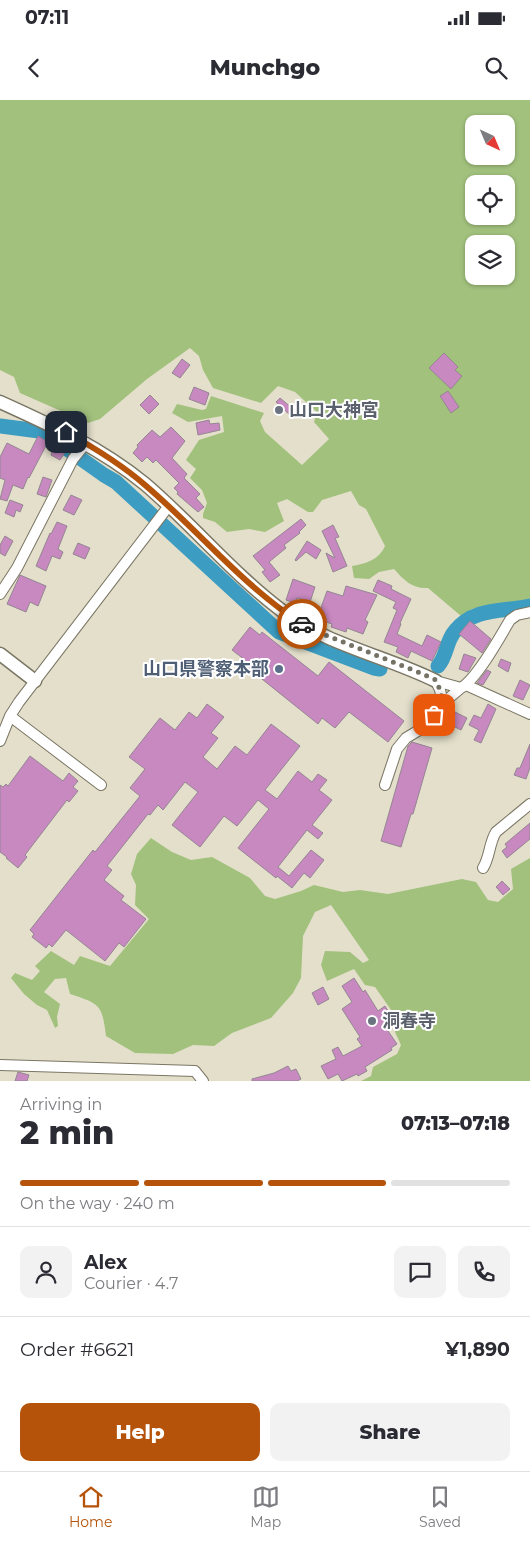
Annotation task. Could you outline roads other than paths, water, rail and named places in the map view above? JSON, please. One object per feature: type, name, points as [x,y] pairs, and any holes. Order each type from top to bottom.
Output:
[{"type":"street","points":[[0,402],[66,432],[83,446],[144,484],[164,512],[260,594],[281,611],[302,624],[436,680],[463,686],[530,714]]},
{"type":"street","points":[[0,594],[17,568],[72,459],[83,446]]},
{"type":"street","points":[[0,741],[10,716],[35,681],[164,512]]},
{"type":"street","points":[[385,785],[397,749],[406,738],[426,726],[443,703],[476,674],[510,620],[517,615],[530,612]]},
{"type":"street","points":[[0,654],[35,681]]},
{"type":"street","points":[[436,680],[443,703]]},
{"type":"street","points":[[10,716],[101,784]]},
{"type":"street","points":[[482,868],[486,863],[492,838],[496,832],[530,804]]},
{"type":"street","points":[[0,1065],[195,1071],[203,1081]]},
{"type":"waterway","points":[[0,426],[39,431],[46,434],[116,482],[279,632],[380,669]]},
{"type":"waterway","points":[[438,666],[452,635],[463,623],[480,614],[530,606]]},
{"type":"place","name":"山口大神宮","points":[[279,410]]},
{"type":"place","name":"山口県警察本部","points":[[279,669]]},
{"type":"place","name":"洞春寺","points":[[372,1021]]}]
